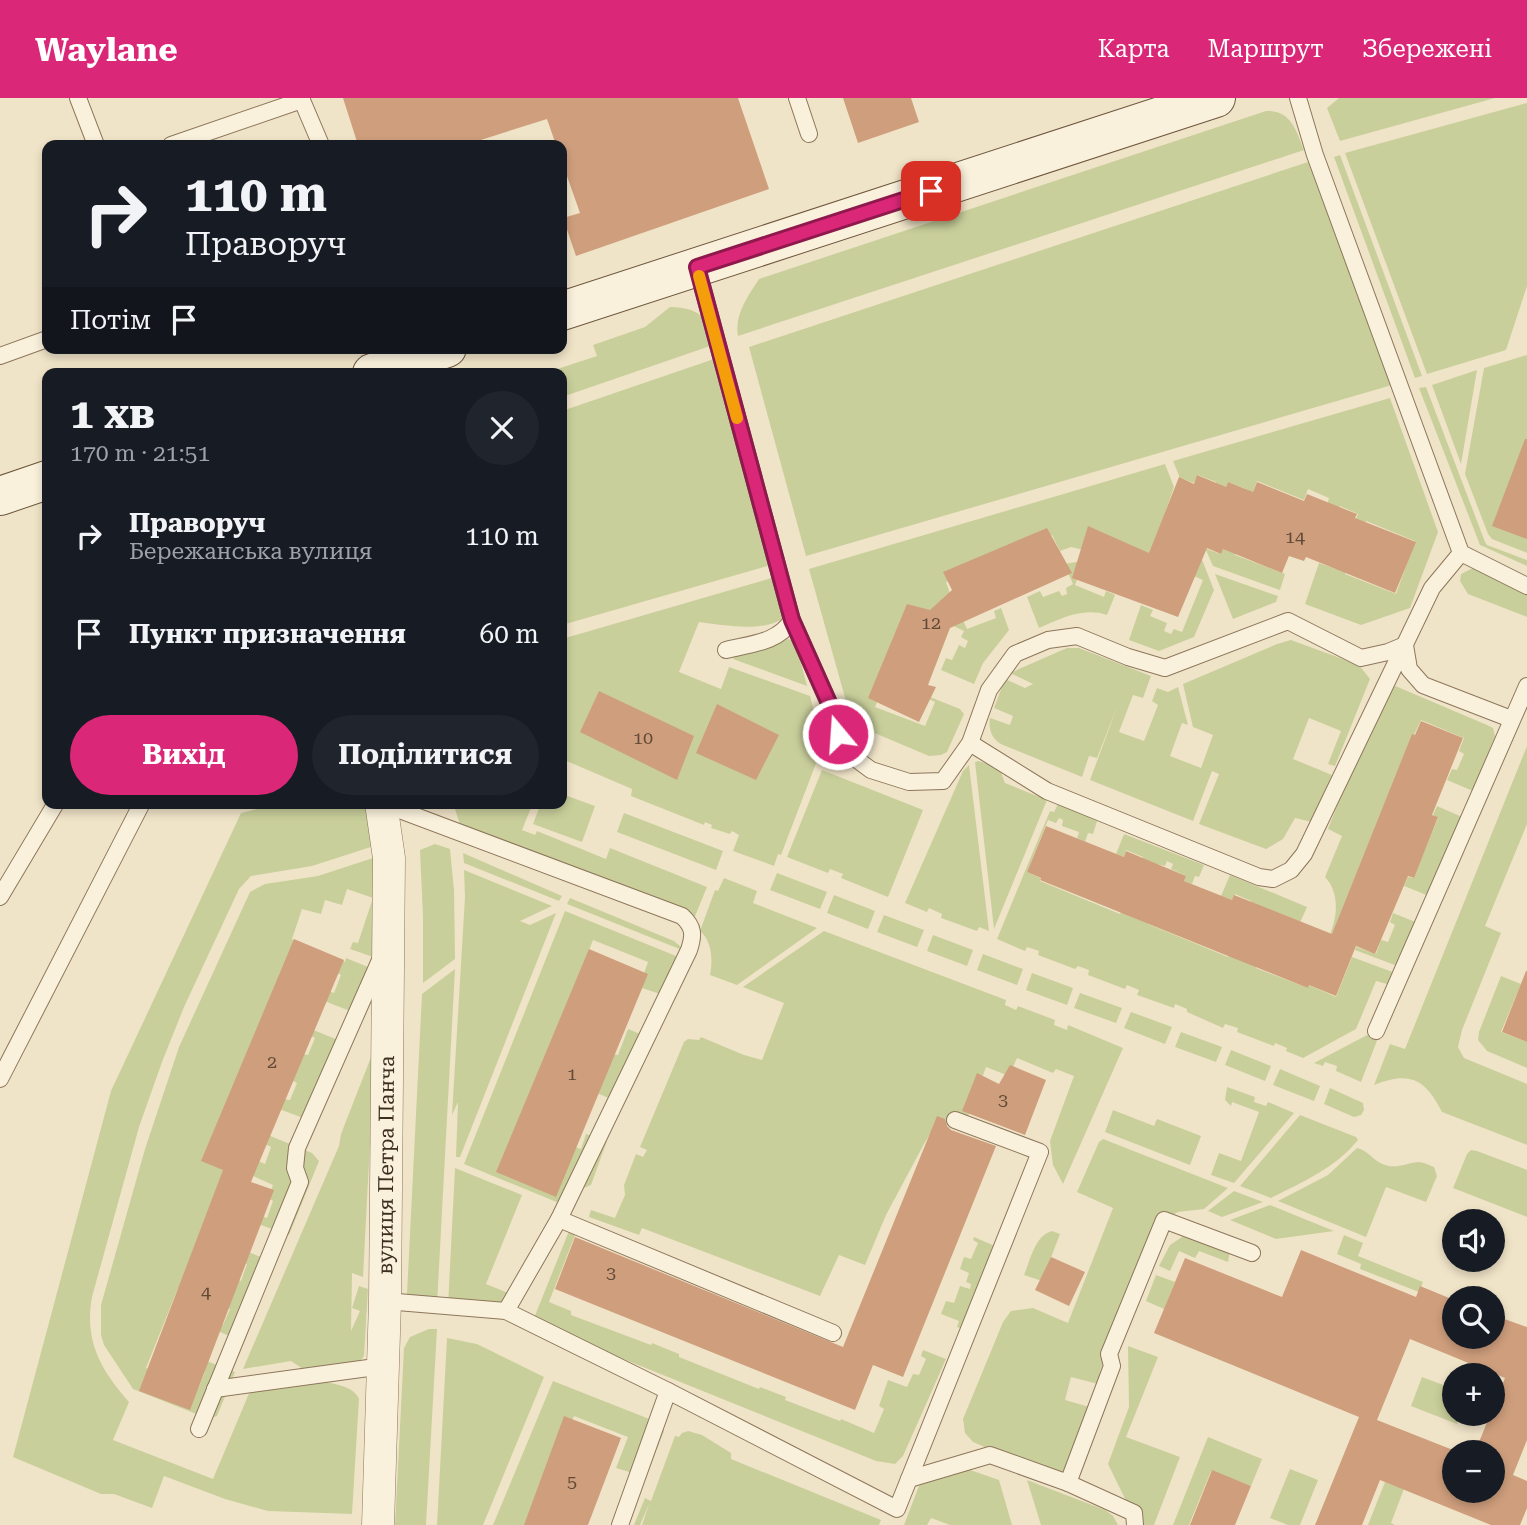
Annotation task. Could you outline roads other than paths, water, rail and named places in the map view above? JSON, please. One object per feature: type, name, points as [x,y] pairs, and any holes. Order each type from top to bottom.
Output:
[{"type":"street","points":[[567,309],[1216,98]]},
{"type":"street","points":[[381,368],[407,354]]},
{"type":"street","points":[[0,496],[42,482]]},
{"type":"street","name":"вулиця Петра Панча","points":[[378,1525],[385,1301],[389,858],[382,809]]},
{"type":"lane","points":[[78,98],[94,140]]},
{"type":"lane","points":[[797,98],[809,134]]},
{"type":"lane","points":[[1298,98],[1315,155],[1461,553],[1527,586]]},
{"type":"lane","points":[[185,140],[301,99],[319,140]]},
{"type":"lane","points":[[697,267],[792,620],[848,753],[871,770],[909,782],[943,781],[970,743],[989,690],[998,675],[1015,654],[1048,640],[1077,636],[1128,657],[1165,667],[1288,621],[1361,658],[1405,645]]},
{"type":"lane","points":[[0,356],[42,341]]},
{"type":"lane","points":[[970,743],[1047,791],[1219,862],[1259,877],[1273,879],[1291,870],[1304,854],[1432,588],[1461,553]]},
{"type":"lane","points":[[726,650],[777,636],[786,630],[792,620]]},
{"type":"lane","points":[[1405,645],[1409,669],[1423,685],[1511,719]]},
{"type":"lane","points":[[1376,1031],[1527,686]]},
{"type":"lane","points":[[0,897],[52,809]]},
{"type":"lane","points":[[0,1079],[139,809]]},
{"type":"lane","points":[[397,809],[682,916],[692,925],[694,937],[689,950],[559,1219],[506,1311]]},
{"type":"lane","points":[[199,1429],[300,1182],[295,1168],[297,1148],[388,943]]},
{"type":"lane","points":[[385,1301],[506,1311],[897,1509],[1040,1152],[955,1119]]},
{"type":"lane","points":[[559,1219],[833,1333]]},
{"type":"lane","points":[[1068,1483],[1111,1366],[1109,1354],[1164,1220],[1252,1253]]},
{"type":"lane","points":[[215,1389],[383,1366]]},
{"type":"lane","points":[[620,1525],[668,1391]]},
{"type":"lane","points":[[909,1479],[990,1455],[1068,1483],[1134,1513],[1135,1525]]}]
